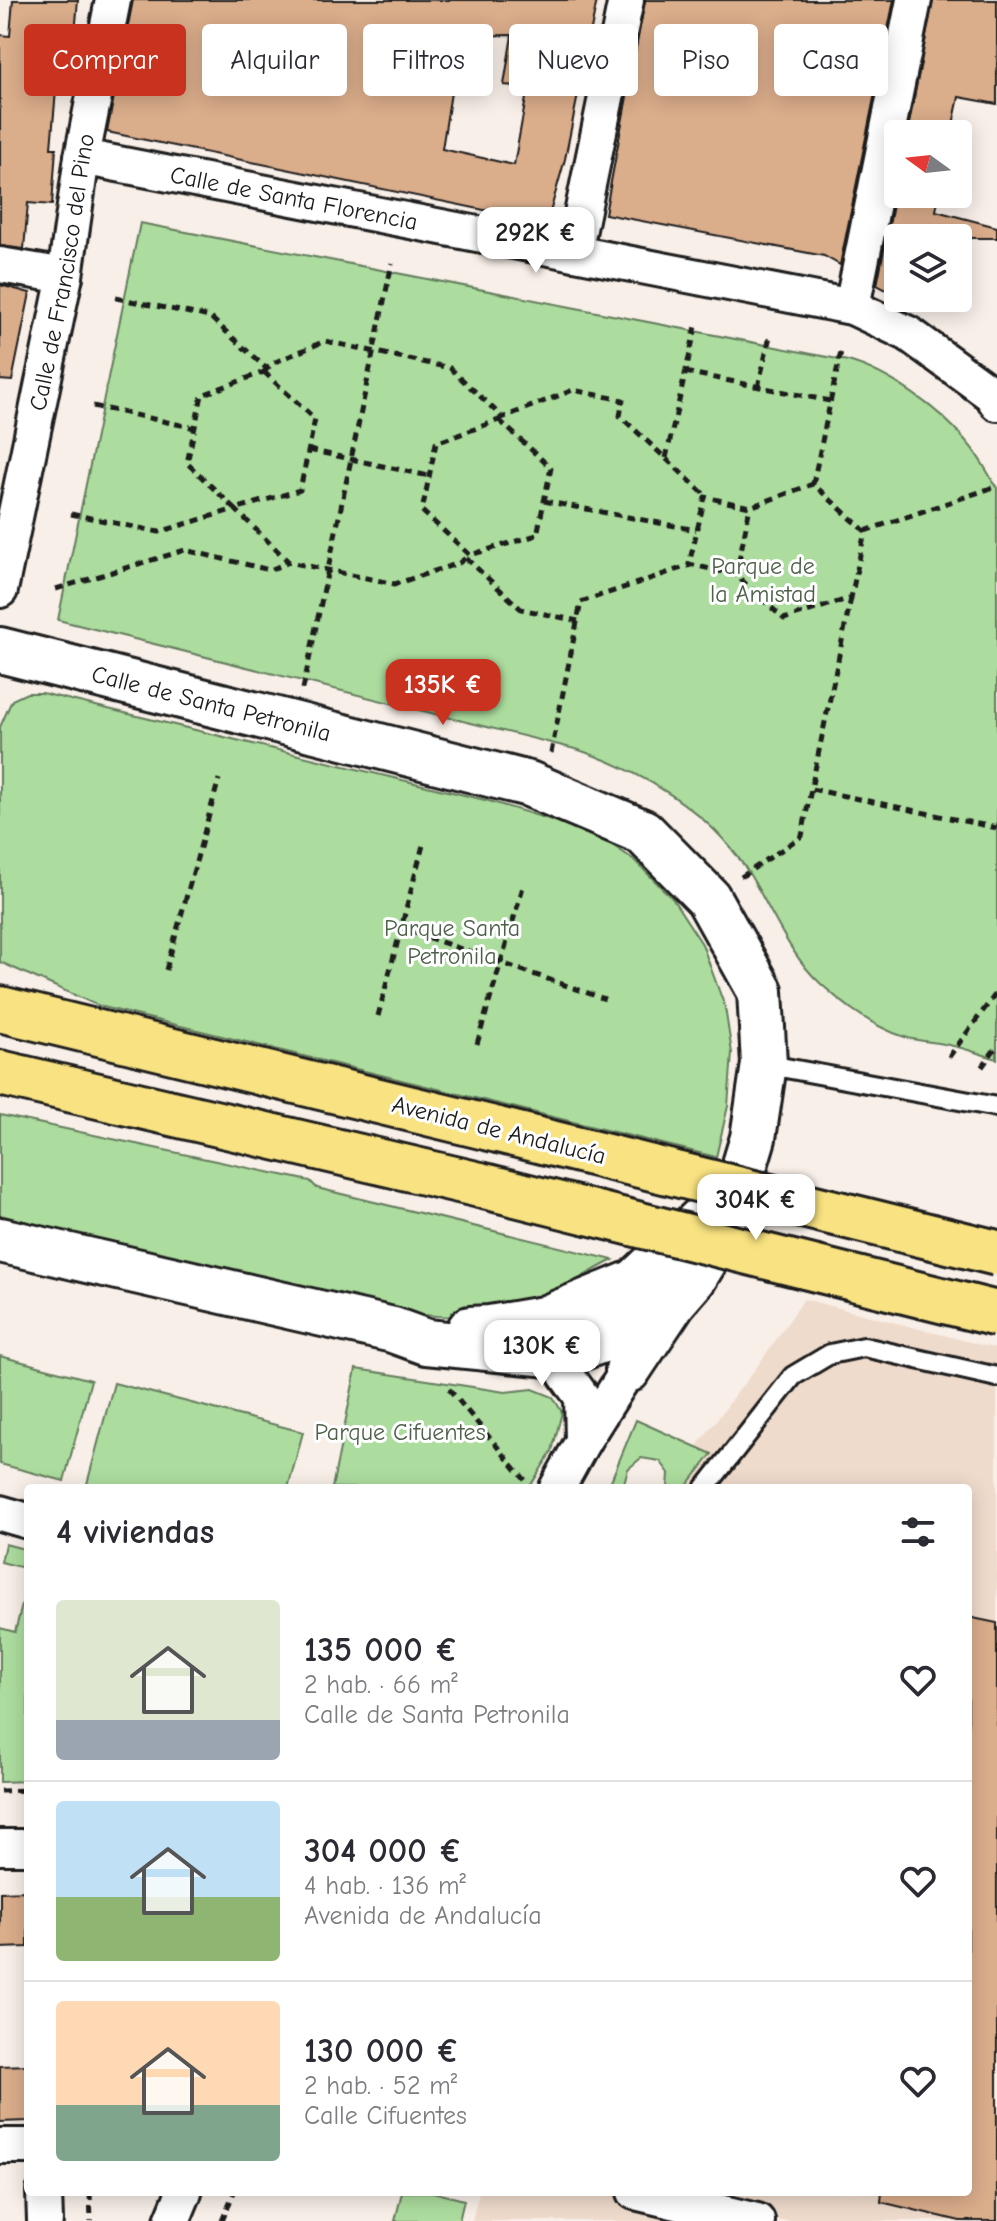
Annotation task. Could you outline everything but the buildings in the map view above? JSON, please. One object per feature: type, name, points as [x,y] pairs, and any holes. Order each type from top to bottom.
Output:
[{"type":"main road","name":"Avenida de Andalucía","points":[[0,1009],[997,1253]]},
{"type":"main road","points":[[0,1073],[480,1185],[997,1314]]},
{"type":"street","name":"Calle de Francisco del Pino","points":[[0,590],[65,276],[82,157],[113,0]]},
{"type":"street","points":[[574,253],[626,0]]},
{"type":"street","points":[[852,307],[914,0]]},
{"type":"street","name":"Calle de Santa Florencia","points":[[82,157],[852,307],[909,334],[991,394],[997,403]]},
{"type":"street","points":[[0,265],[65,276]]},
{"type":"street","name":"Calle de Santa Petronila","points":[[0,650],[529,784],[643,832],[708,898],[760,991],[764,1064]]},
{"type":"street","points":[[0,1240],[393,1330],[426,1342],[560,1355],[614,1343],[674,1301],[694,1278],[727,1224],[753,1138],[764,1064]]},
{"type":"street","points":[[546,1484],[583,1441],[614,1343],[635,1300],[676,1265],[753,1138]]},
{"type":"street","points":[[393,1330],[490,1328],[544,1319],[635,1282],[706,1217]]},
{"type":"street","points":[[559,1313],[586,1315],[614,1343]]},
{"type":"street","points":[[560,1355],[566,1375],[582,1397],[583,1441]]},
{"type":"street","points":[[0,1513],[24,1520]]},
{"type":"street","points":[[0,1847],[24,1847]]},
{"type":"street","points":[[0,2146],[24,2146]]},
{"type":"street","points":[[44,2196],[45,2221]]},
{"type":"street","points":[[172,2221],[182,2196]]},
{"type":"street","points":[[652,2196],[757,2221]]},
{"type":"lane","points":[[764,1064],[997,1107]]},
{"type":"lane","points":[[708,1484],[793,1376],[830,1354],[864,1347],[997,1377]]},
{"type":"path","points":[[303,690],[392,263]]},
{"type":"path","points":[[71,514],[159,532],[300,490],[309,450],[315,419],[210,317],[116,298]]},
{"type":"path","points":[[666,459],[697,322]]},
{"type":"path","points":[[758,387],[770,336]]},
{"type":"path","points":[[56,589],[185,550],[270,570],[289,562],[395,584],[459,563],[468,556],[537,535],[551,468],[450,368],[325,341],[273,363],[265,370],[202,395],[187,463],[289,562]]},
{"type":"path","points":[[813,484],[841,351]]},
{"type":"path","points":[[685,372],[830,401]]},
{"type":"path","points":[[578,621],[521,609],[422,511],[436,443],[573,390],[623,400],[620,416],[703,493],[705,497],[689,564],[736,575],[784,619],[851,598]]},
{"type":"path","points":[[93,406],[195,428]]},
{"type":"path","points":[[309,450],[429,476]]},
{"type":"path","points":[[705,497],[750,507],[813,484]]},
{"type":"path","points":[[813,484],[865,531]]},
{"type":"path","points":[[865,531],[997,486]]},
{"type":"path","points":[[544,501],[697,530]]},
{"type":"path","points":[[736,575],[750,507]]},
{"type":"path","points":[[741,877],[802,836],[865,531]]},
{"type":"path","points":[[551,754],[581,602],[693,565]]},
{"type":"path","points":[[166,970],[219,779]]},
{"type":"path","points":[[811,789],[997,828]]},
{"type":"path","points":[[378,1016],[423,845]]},
{"type":"path","points":[[477,1044],[523,887]]},
{"type":"path","points":[[401,928],[605,999]]},
{"type":"path","points":[[949,1057],[997,992]]},
{"type":"path","points":[[982,1067],[997,1046]]},
{"type":"path","points":[[449,1389],[540,1484]]},
{"type":"path","points":[[0,1791],[24,1790]]},
{"type":"path","points":[[90,2196],[91,2221]]},
{"type":"path","points":[[222,2221],[232,2196]]},
{"type":"shaded area","points":[[804,1299],[997,1349],[997,2221],[472,2221],[478,2196],[972,2196],[972,1484],[668,1484]]},
{"type":"green space","name":"Parque de la Amistad","points":[[140,223],[848,361],[896,383],[955,429],[975,452],[997,488],[997,1059],[896,1034],[873,1023],[840,1000],[798,958],[730,847],[672,795],[627,770],[579,750],[58,620]]},
{"type":"green space","name":"Parque Santa Petronila","points":[[27,693],[42,693],[489,801],[594,833],[633,859],[672,898],[702,944],[725,1007],[732,1053],[728,1106],[716,1157],[99,1006],[0,962],[0,727],[12,700]]},
{"type":"green space","points":[[0,1115],[310,1181],[317,1188],[613,1260],[536,1301],[488,1314],[414,1314],[341,1302],[0,1215]]},
{"type":"green space","points":[[0,1356],[91,1380],[64,1481],[0,1464]]},
{"type":"green space","name":"Parque Cifuentes","points":[[356,1369],[505,1392],[533,1389],[553,1397],[562,1412],[552,1451],[531,1484],[333,1484]]},
{"type":"green space","points":[[114,1383],[303,1432],[289,1484],[87,1484]]},
{"type":"green space","points":[[636,1420],[712,1454],[688,1484],[668,1484],[669,1473],[660,1461],[641,1458],[628,1469],[624,1483],[610,1484]]},
{"type":"green space","points":[[5,1544],[24,1549],[24,1568],[1,1562]]},
{"type":"green space","points":[[24,1597],[24,1781],[0,1782],[0,1628],[15,1632]]},
{"type":"green space","points":[[401,2196],[448,2196],[464,2200],[459,2221],[395,2221]]}]
